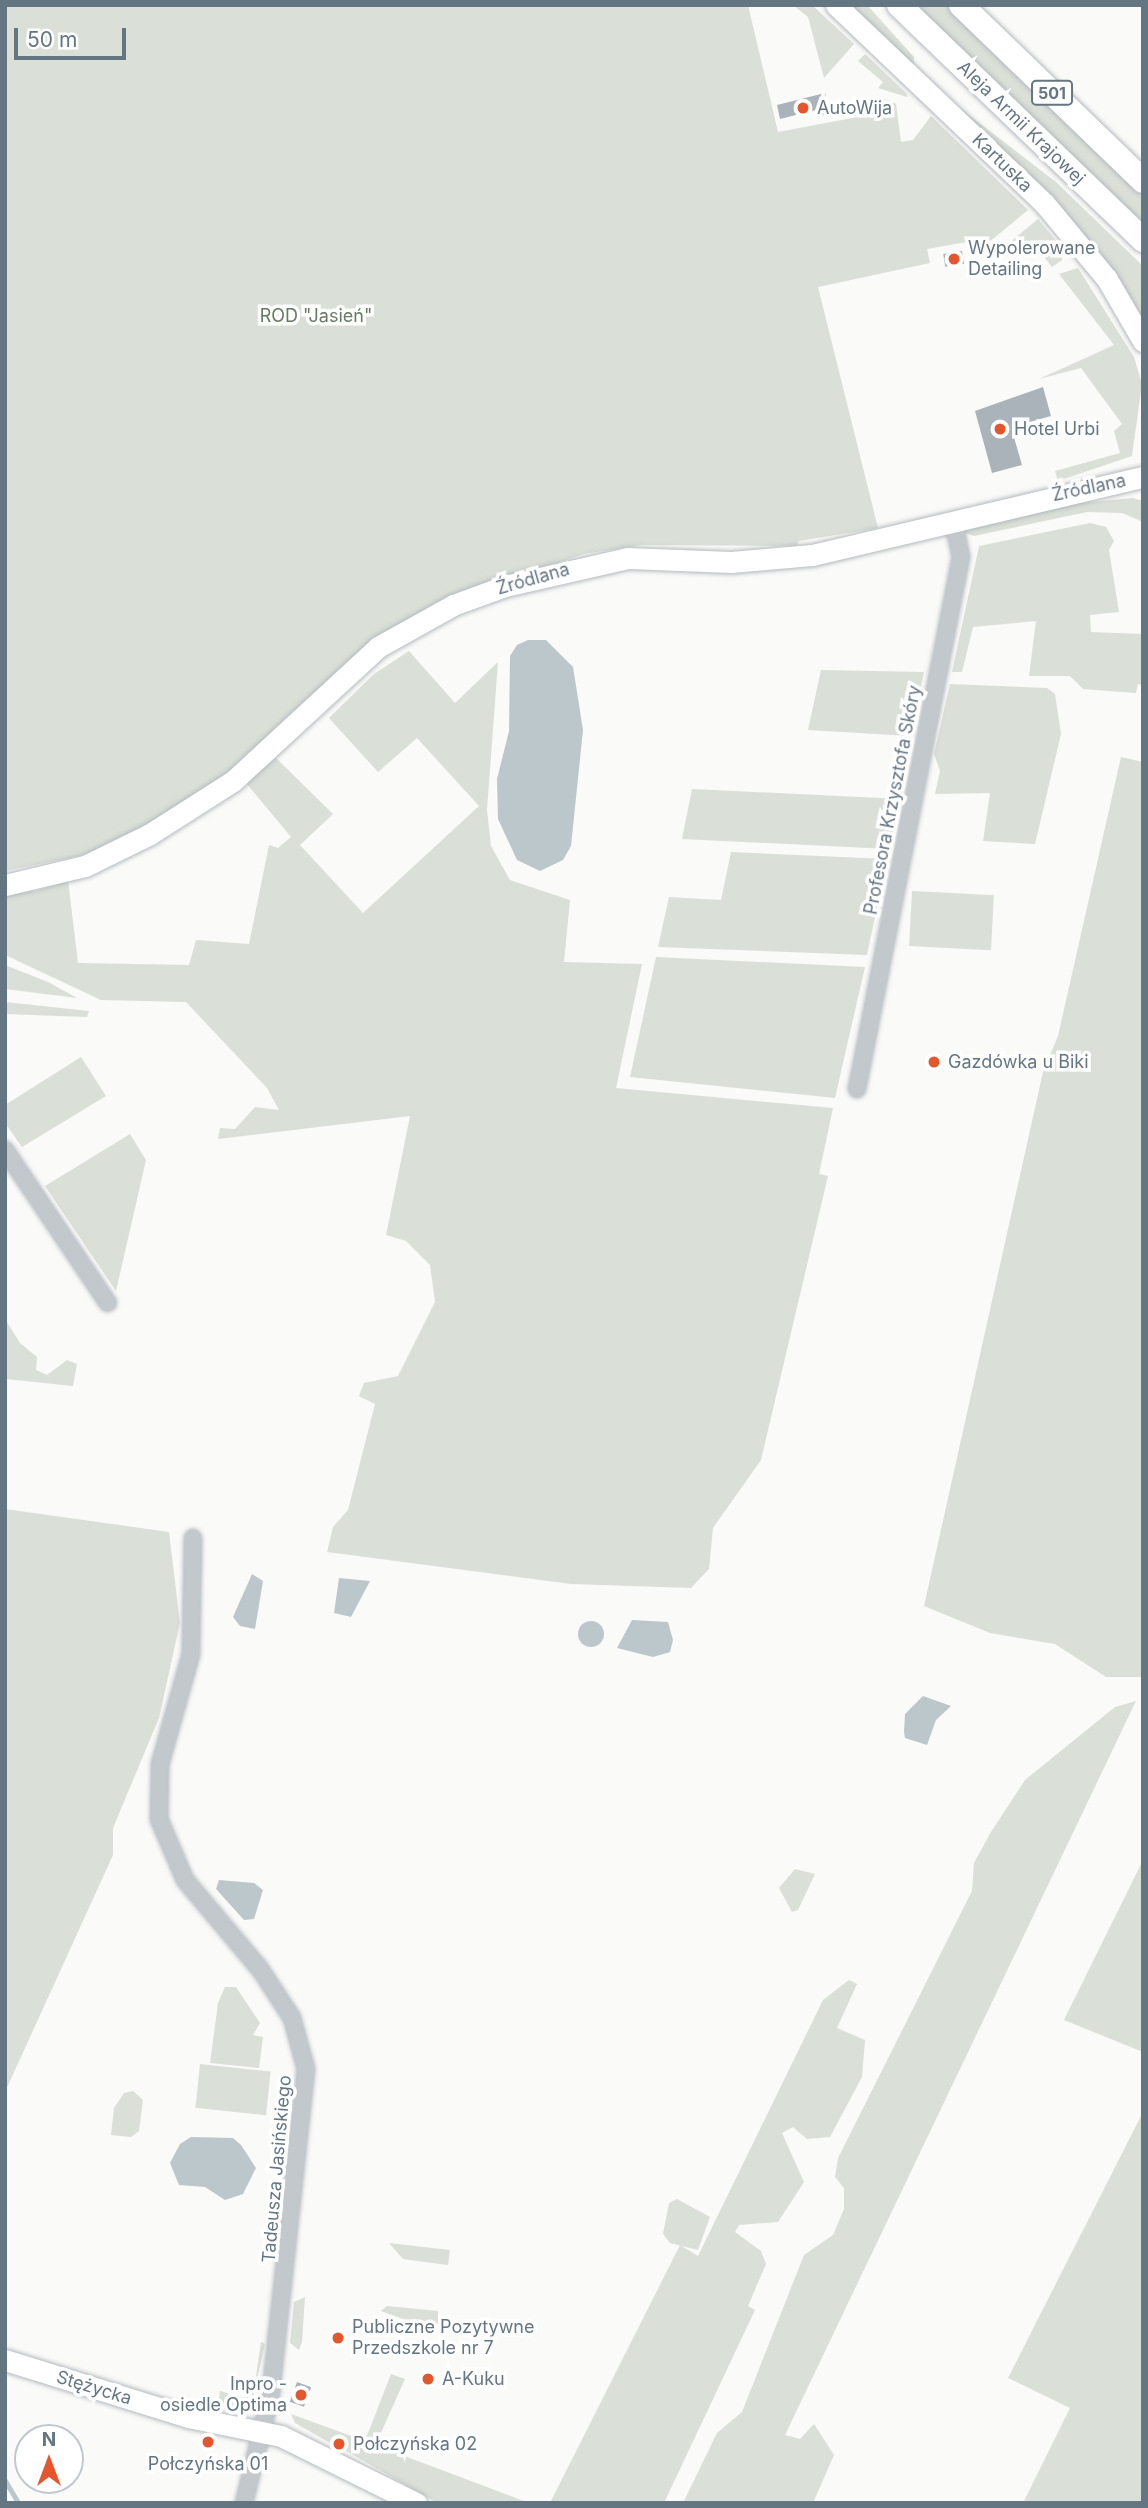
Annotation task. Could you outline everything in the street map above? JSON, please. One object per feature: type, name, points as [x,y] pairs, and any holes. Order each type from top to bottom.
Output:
[{"type":"main road","name":"Aleja Armii Krajowej","points":[[899,5],[1143,240]]},
{"type":"main road","name":"501","points":[[961,5],[1143,181]]},
{"type":"street","name":"Kartuska","points":[[836,5],[1044,203],[1107,279],[1143,341]]},
{"type":"street","name":"Źródlana","points":[[5,885],[85,866],[205,801],[278,743],[378,648],[453,605],[590,563],[628,558],[775,561],[1143,477]]},
{"type":"street","name":"Profesora Krzysztofa Skóry","points":[[857,1089],[961,556],[953,520]]},
{"type":"street","points":[[5,1150],[108,1303]]},
{"type":"street","name":"Tadeusza Jasińskiego","points":[[193,1538],[191,1654],[160,1764],[159,1819],[185,1880],[260,1969],[292,2018],[306,2069],[286,2287],[264,2432],[244,2503]]},
{"type":"street","name":"Stężycka","points":[[5,2360],[188,2417],[264,2432],[374,2478],[416,2503]]},
{"type":"green space","name":"ROD \"Jasień\"","points":[[5,5],[748,5],[778,132],[879,113],[877,99],[888,100],[896,104],[901,142],[913,140],[931,116],[1028,210],[988,243],[984,239],[927,249],[930,263],[818,287],[878,528],[799,541],[796,546],[641,545],[584,554],[449,598],[370,643],[238,767],[143,827],[89,854],[5,871]]},
{"type":"green space","points":[[793,5],[812,5],[854,44],[824,78],[808,17]]},
{"type":"green space","points":[[849,5],[867,5],[914,57],[914,65],[960,108],[1056,182],[1143,266],[1143,323]]},
{"type":"green space","points":[[911,5],[946,5],[1061,115],[1143,195],[1143,228]]},
{"type":"green space","points":[[865,54],[907,97],[878,88],[883,82],[858,61]]},
{"type":"green space","points":[[1038,219],[1062,248],[1062,260],[1052,267],[1039,250],[1001,257],[997,253]]},
{"type":"green space","points":[[1078,268],[1134,357],[1142,384],[1132,456],[1058,481],[1055,471],[1120,453],[1114,431],[1122,424],[1081,368],[1039,379],[1114,345],[1059,274]]},
{"type":"green space","points":[[1133,498],[1143,501],[1143,522],[1122,513],[1087,512],[974,536],[965,533],[966,528],[1068,504]]},
{"type":"green space","points":[[1090,523],[1106,527],[1114,541],[1109,550],[1119,612],[1090,615],[1091,632],[1143,634],[1143,685],[1138,684],[1136,693],[1083,689],[1070,676],[1029,676],[1036,621],[973,627],[962,672],[952,672],[979,546]]},
{"type":"green space","points":[[409,651],[455,703],[498,662],[487,810],[491,846],[510,880],[570,900],[564,962],[642,964],[616,1088],[833,1108],[819,1174],[828,1176],[761,1460],[713,1528],[709,1569],[691,1588],[571,1584],[327,1552],[333,1527],[348,1510],[375,1404],[359,1396],[364,1383],[398,1376],[435,1302],[430,1265],[406,1241],[386,1235],[410,1116],[218,1139],[220,1128],[235,1129],[255,1107],[279,1110],[267,1088],[186,1002],[101,1000],[5,955],[5,893],[36,891],[68,880],[78,963],[189,965],[196,940],[249,944],[269,845],[278,848],[291,837],[246,783],[276,758],[333,814],[300,845],[363,913],[479,806],[417,738],[378,772],[329,718],[374,674]]},
{"type":"green space","points":[[821,670],[924,672],[910,736],[808,730]]},
{"type":"green space","points":[[950,684],[1047,688],[1055,694],[1061,734],[1035,844],[983,841],[990,793],[935,794],[940,771],[934,754]]},
{"type":"green space","points":[[1121,757],[1143,762],[1143,1677],[1106,1677],[1055,1644],[990,1633],[924,1606],[1043,1072],[1058,1036]]},
{"type":"green space","points":[[692,789],[901,799],[889,849],[682,839]]},
{"type":"green space","points":[[731,852],[887,859],[867,955],[658,947],[669,897],[721,900]]},
{"type":"green space","points":[[912,891],[994,895],[991,950],[909,946]]},
{"type":"green space","points":[[656,957],[865,967],[835,1098],[630,1077]]},
{"type":"green space","points":[[5,965],[48,982],[77,998],[5,989]]},
{"type":"green space","points":[[5,1002],[89,1011],[87,1017],[5,1014]]},
{"type":"green space","points":[[81,1057],[106,1096],[22,1147],[5,1123],[5,1105]]},
{"type":"green space","points":[[130,1134],[146,1160],[116,1291],[45,1186]]},
{"type":"green space","points":[[5,1319],[20,1343],[37,1357],[36,1370],[47,1375],[67,1360],[77,1364],[73,1386],[5,1379]]},
{"type":"green space","points":[[5,1509],[169,1532],[180,1623],[159,1718],[113,1828],[113,1855],[5,2092]]},
{"type":"green space","points":[[1136,1701],[785,2435],[800,2439],[814,2424],[834,2455],[813,2503],[683,2503],[717,2433],[742,2412],[804,2255],[833,2235],[844,2209],[844,2188],[835,2177],[838,2158],[972,1891],[974,1863],[991,1832],[1025,1780],[1115,1707]]},
{"type":"green space","points":[[1143,1860],[1143,2052],[1064,2020]]},
{"type":"green space","points":[[795,1869],[815,1874],[798,1910],[792,1912],[779,1888]]},
{"type":"green space","points":[[849,1980],[857,1984],[837,2028],[865,2040],[862,2077],[830,2137],[807,2139],[793,2127],[782,2133],[804,2182],[778,2222],[739,2225],[735,2232],[761,2251],[766,2264],[748,2306],[755,2310],[664,2503],[550,2503],[680,2245],[698,2256],[823,2000]]},
{"type":"green space","points":[[225,1987],[236,1987],[260,2023],[253,2035],[263,2037],[259,2068],[210,2063],[218,2003]]},
{"type":"green space","points":[[200,2064],[271,2071],[266,2115],[195,2108]]},
{"type":"green space","points":[[133,2091],[143,2100],[139,2131],[131,2137],[111,2135],[114,2108],[124,2093]]},
{"type":"green space","points":[[1143,2112],[1143,2503],[1023,2503],[1070,2408],[1008,2378]]},
{"type":"green space","points":[[677,2199],[710,2217],[698,2250],[670,2243],[663,2234],[669,2203]]},
{"type":"green space","points":[[389,2243],[450,2250],[448,2265],[403,2259]]},
{"type":"green space","points":[[305,2297],[299,2350],[290,2343],[294,2302]]},
{"type":"green space","points":[[387,2306],[438,2311],[438,2322],[435,2328],[414,2323],[381,2311]]},
{"type":"green space","points":[[261,2342],[265,2344],[252,2402],[238,2411],[218,2409],[220,2391],[243,2398],[254,2390]]},
{"type":"green space","points":[[391,2374],[405,2379],[376,2444],[370,2443],[529,2503],[437,2503],[341,2448],[342,2443],[332,2444],[295,2423],[291,2414],[365,2441]]},
{"type":"shaded area","points":[[528,640],[546,640],[573,667],[583,730],[571,846],[563,860],[540,871],[517,860],[498,819],[497,779],[509,731],[510,656],[517,645]]},
{"type":"shaded area","points":[[252,1574],[263,1581],[255,1629],[240,1626],[233,1617]]},
{"type":"shaded area","points":[[339,1578],[370,1581],[351,1617],[334,1613]]},
{"type":"shaded area","points":[[632,1620],[668,1622],[673,1640],[670,1652],[653,1657],[617,1648]]},
{"type":"shaded area","points":[[591,1621],[600,1625],[604,1634],[600,1643],[591,1647],[582,1643],[578,1634],[582,1625]]},
{"type":"shaded area","points":[[923,1696],[951,1706],[936,1720],[927,1745],[905,1738],[904,1732],[905,1714]]},
{"type":"shaded area","points":[[219,1880],[254,1883],[263,1890],[254,1919],[244,1920],[216,1889]]},
{"type":"shaded area","points":[[191,2137],[233,2138],[241,2145],[256,2168],[243,2194],[225,2200],[205,2187],[179,2185],[170,2163],[180,2144]]},
{"type":"building","name":"AutoWija","points":[[825,93],[830,113],[818,117],[816,110],[780,119],[777,105]]},
{"type":"building","name":"Wypolerowane Detailing","points":[[962,251],[964,264],[945,267],[943,254]]},
{"type":"building","name":"Hotel Urbi","points":[[1043,387],[1051,416],[1019,425],[1021,432],[1013,434],[1022,465],[992,473],[975,411]]},
{"type":"building","name":"Inpro - osiedle Optima","points":[[297,2382],[311,2387],[304,2407],[290,2402]]},
{"type":"waterway","points":[[5,2480],[19,2503]]},
{"type":"place","name":"AutoWija","points":[[803,108]]},
{"type":"place","name":"Wypolerowane Detailing","points":[[954,259]]},
{"type":"place","name":"Hotel Urbi","points":[[1000,429]]},
{"type":"place","name":"Gazdówka u Biki","points":[[934,1062]]},
{"type":"place","name":"Publiczne Pozytywne Przedszkole nr 7","points":[[338,2338]]},
{"type":"place","name":"A-Kuku","points":[[428,2379]]},
{"type":"place","name":"Inpro - osiedle Optima","points":[[301,2395]]},
{"type":"place","name":"Połczyńska 01","points":[[208,2442]]},
{"type":"place","name":"Połczyńska 02","points":[[339,2444]]}]
